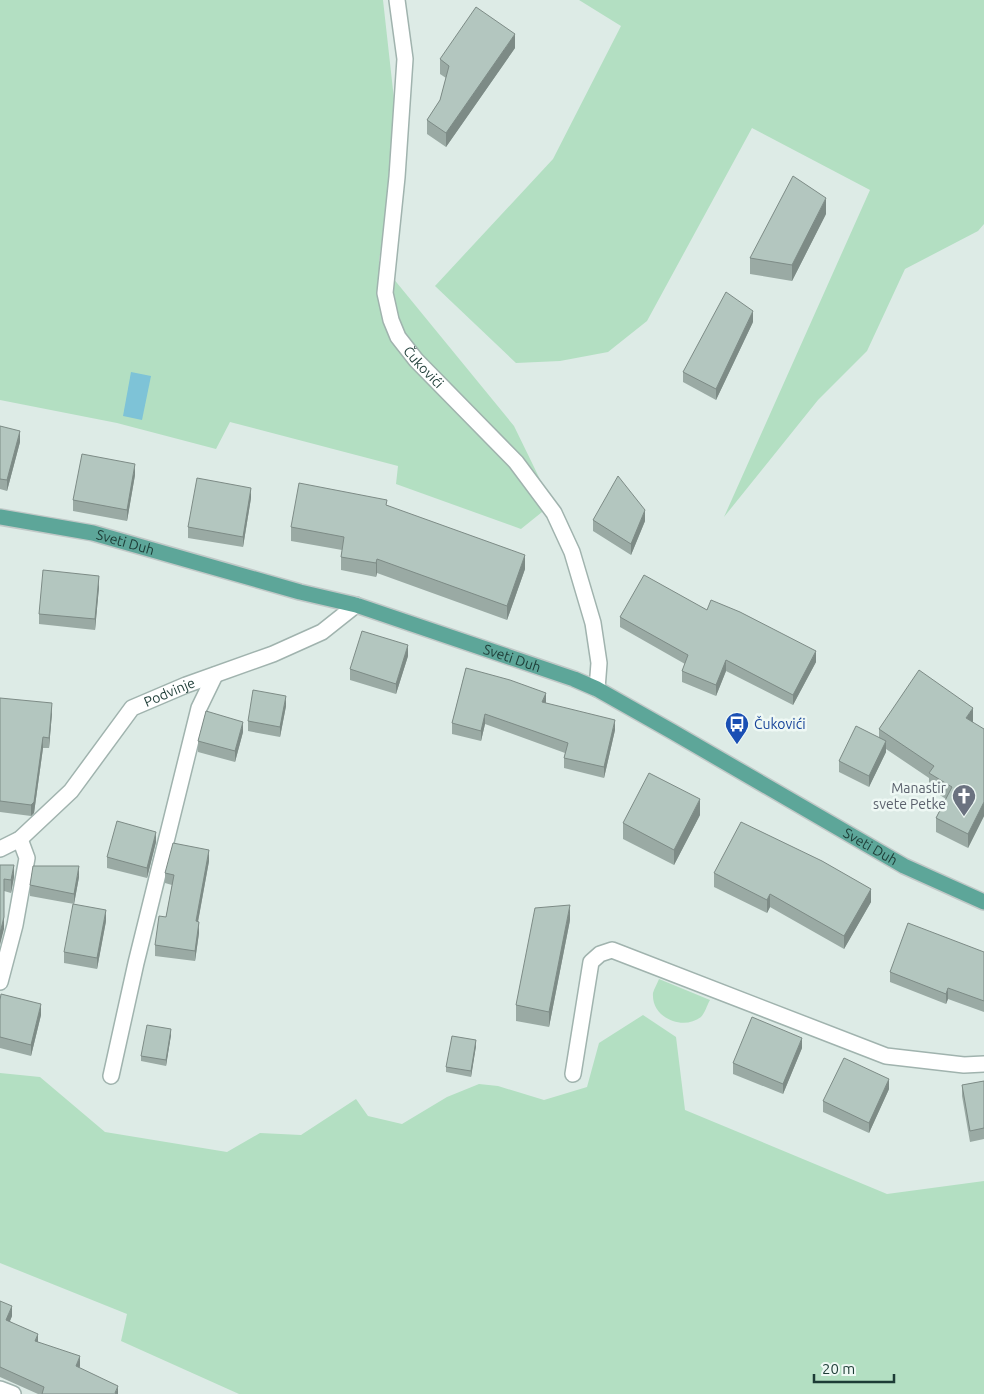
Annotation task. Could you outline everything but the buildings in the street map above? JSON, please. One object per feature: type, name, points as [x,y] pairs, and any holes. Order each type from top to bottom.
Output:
[{"type":"main road","name":"Sveti Duh","points":[[0,517],[93,533],[300,592],[356,605],[597,689],[904,866],[984,902]]},
{"type":"street","name":"Čukovići","points":[[397,0],[405,59],[397,177],[385,293],[391,320],[398,337],[416,360],[516,462],[554,513],[572,552],[593,623],[599,663],[597,689]]},
{"type":"street","name":"Podvinje","points":[[0,849],[20,839],[71,790],[132,708],[273,654],[322,632],[356,605]]},
{"type":"street","points":[[111,1076],[136,964],[199,708],[215,675]]},
{"type":"street","points":[[0,982],[16,925],[27,858],[20,839]]},
{"type":"street","points":[[573,1074],[591,962],[600,954],[612,950],[886,1056],[964,1065],[984,1064]]},
{"type":"street","points":[[0,1389],[13,1394]]},
{"type":"green space","points":[[0,0],[383,0],[398,135],[379,261],[514,426],[552,504],[521,529],[396,484],[398,466],[230,422],[216,449],[117,423],[0,400]]},
{"type":"green space","points":[[579,0],[984,0],[984,224],[978,231],[905,269],[867,351],[818,400],[724,517],[870,190],[752,128],[647,321],[608,352],[560,361],[516,363],[435,286],[553,159],[621,26]]},
{"type":"green space","points":[[659,979],[710,1000],[701,1017],[686,1023],[669,1020],[663,1015],[657,1009],[653,993]]},
{"type":"green space","points":[[643,1015],[676,1037],[685,1110],[887,1194],[984,1181],[984,1394],[239,1394],[121,1341],[127,1314],[0,1263],[0,1073],[40,1077],[105,1132],[227,1152],[260,1133],[301,1135],[356,1099],[368,1116],[402,1124],[447,1097],[479,1084],[498,1086],[544,1100],[587,1087],[599,1043]]},
{"type":"water","points":[[131,372],[151,376],[142,420],[123,416]]},
{"type":"place","name":"Čukovići","points":[[737,745]]},
{"type":"place","name":"Manastir svete Petke","points":[[964,817]]}]
